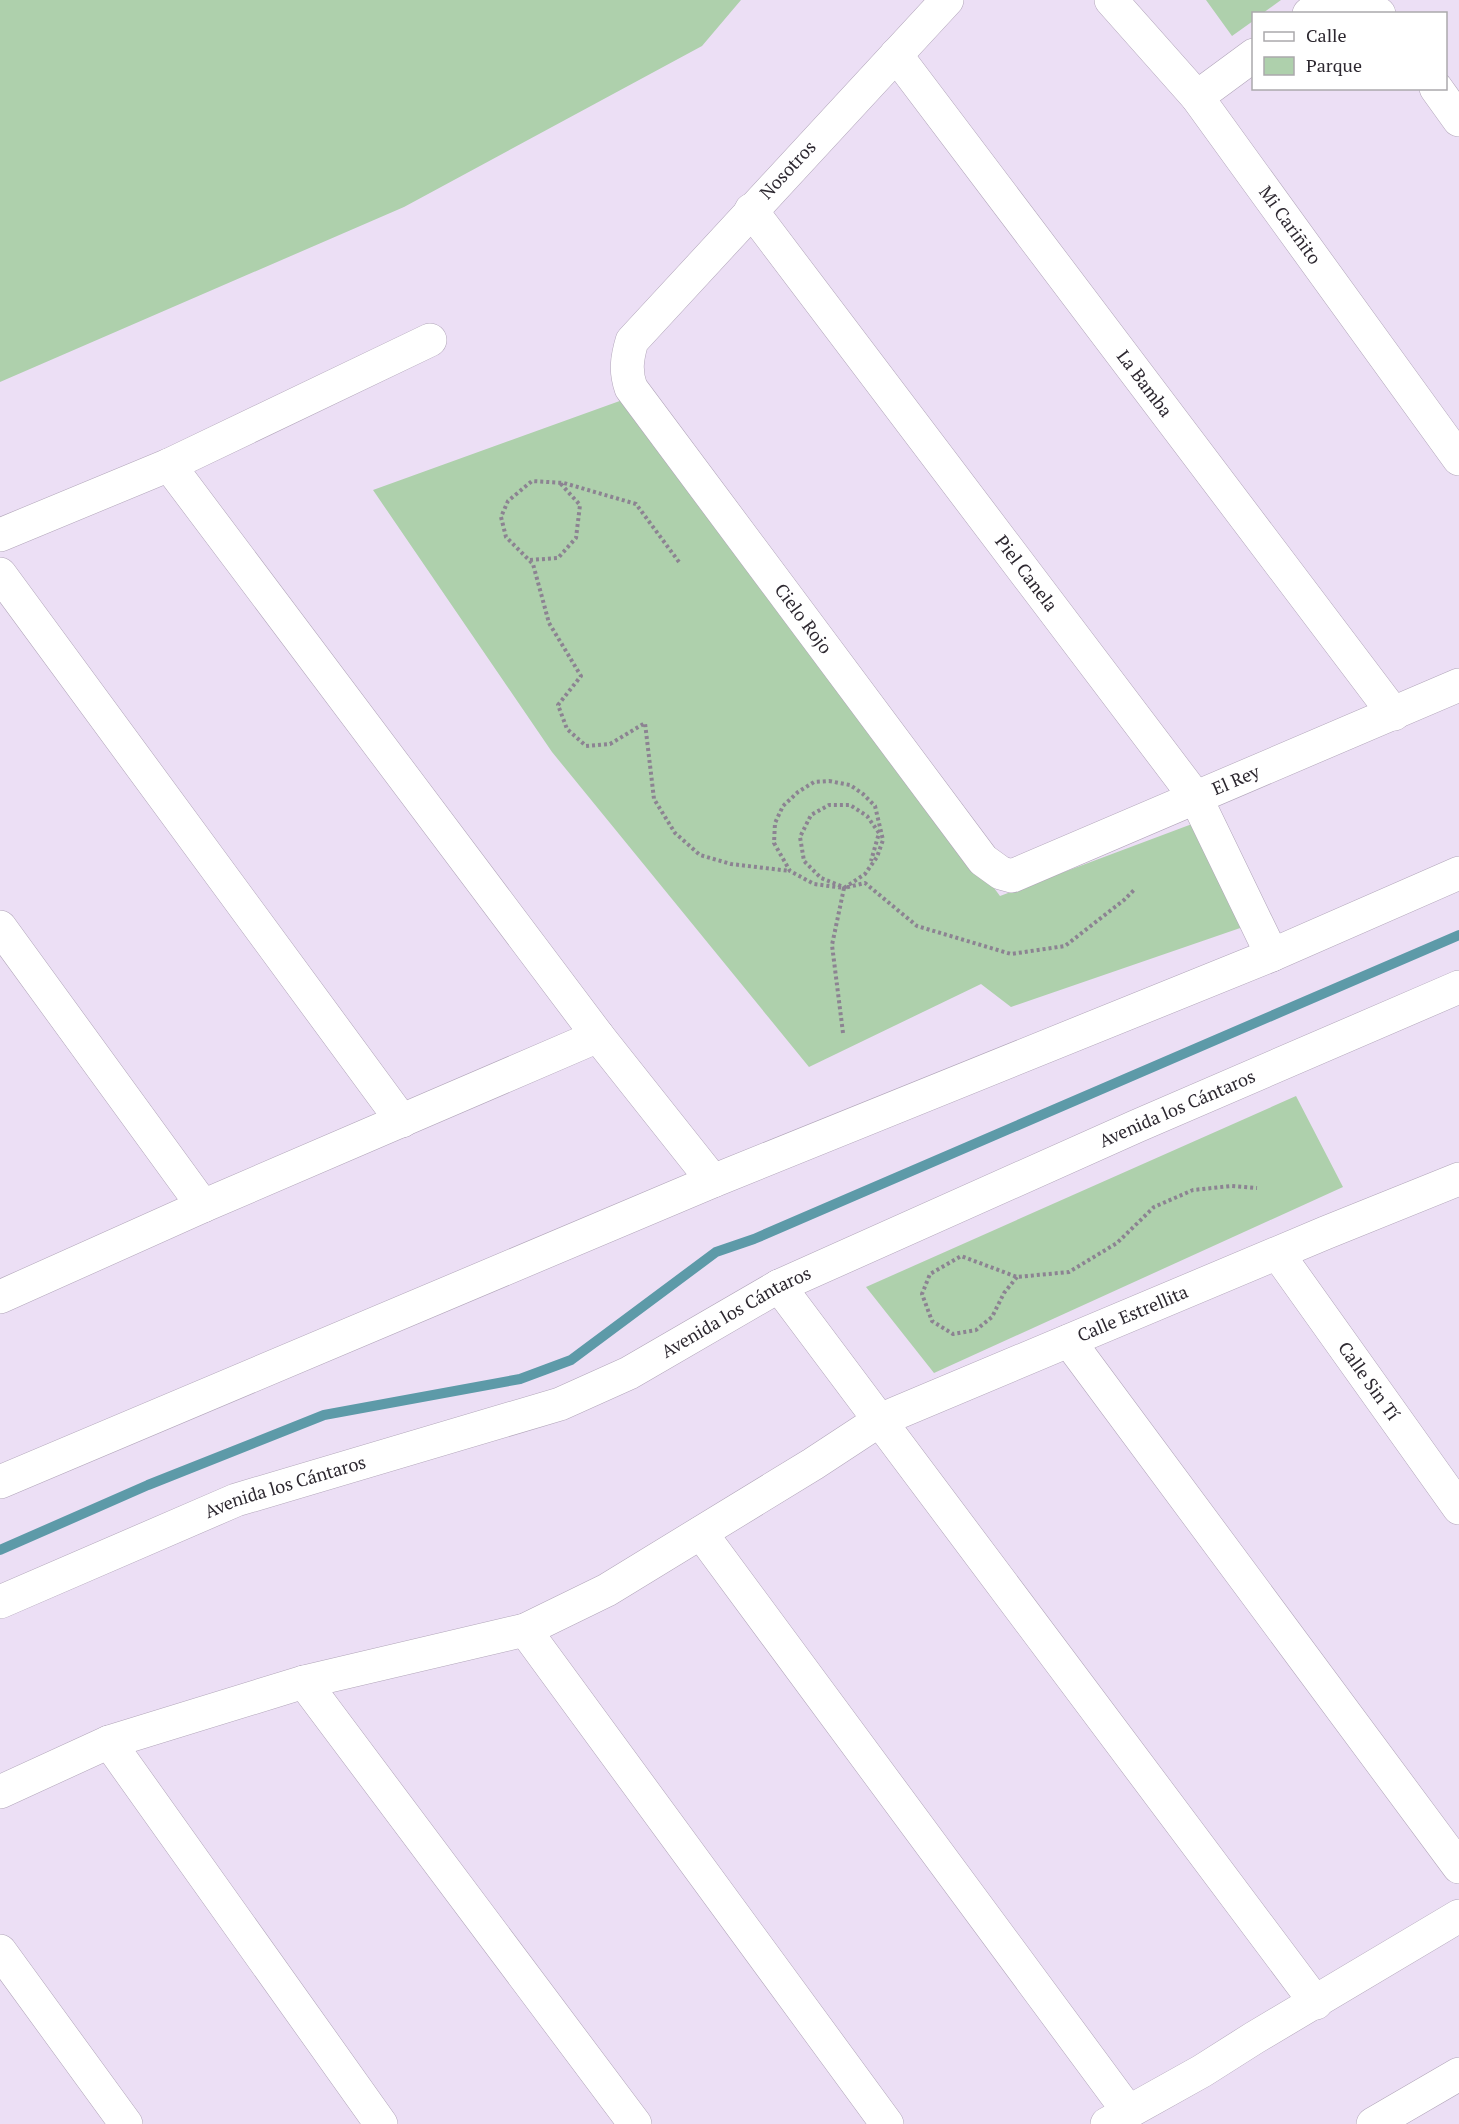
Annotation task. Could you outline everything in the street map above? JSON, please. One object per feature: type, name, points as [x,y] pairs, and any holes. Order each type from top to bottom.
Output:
[{"type":"street","name":"Nosotros","points":[[632,341],[946,0]]},
{"type":"street","name":"Mi Cariñito","points":[[1111,0],[1197,98],[1459,459]]},
{"type":"street","points":[[1312,12],[1320,6],[1339,2],[1357,2],[1375,12]]},
{"type":"street","name":"La Bamba","points":[[896,55],[1394,714]]},
{"type":"street","points":[[1197,98],[1252,57]]},
{"type":"street","points":[[1437,90],[1459,120]]},
{"type":"street","name":"Piel Canela","points":[[751,210],[1196,798],[1272,954]]},
{"type":"street","points":[[0,535],[169,465],[430,340]]},
{"type":"street","name":"Cielo Rojo","points":[[632,341],[626,374],[631,388],[983,860],[991,868],[1012,876]]},
{"type":"street","points":[[169,465],[598,1036],[713,1181]]},
{"type":"street","points":[[0,574],[402,1121]]},
{"type":"street","name":"El Rey","points":[[1012,876],[1459,685]]},
{"type":"street","points":[[0,1482],[713,1181],[1272,954],[1459,873]]},
{"type":"street","points":[[0,927],[203,1206]]},
{"type":"street","name":"Avenida los Cántaros","points":[[0,1602],[236,1500],[560,1404],[629,1373],[779,1286],[1137,1126],[1459,987]]},
{"type":"street","points":[[4,1287],[203,1206],[598,1036]]},
{"type":"street","name":"Calle Estrellita","points":[[0,1792],[109,1742],[304,1682],[525,1630],[608,1590],[813,1464],[880,1420],[1459,1179]]},
{"type":"street","name":"Calle Sin Tí","points":[[1278,1254],[1459,1508]]},
{"type":"street","points":[[779,1286],[1316,2003]]},
{"type":"street","points":[[1069,1341],[1459,1867]]},
{"type":"street","points":[[701,1533],[1117,2117],[1202,2071],[1459,1916]]},
{"type":"street","points":[[525,1630],[887,2124]]},
{"type":"street","points":[[304,1682],[635,2124]]},
{"type":"street","points":[[109,1742],[381,2124]]},
{"type":"street","points":[[0,1952],[126,2124]]},
{"type":"street","points":[[1373,2124],[1459,2074]]},
{"type":"path","points":[[679,562],[636,504],[559,483],[532,481],[508,501],[501,517],[506,537],[533,564],[549,623],[581,676],[558,705],[567,729],[586,746],[610,744],[645,723],[654,799],[675,833],[700,855],[731,864],[790,872],[814,884],[844,888],[866,883],[917,926],[1011,954],[1065,946],[1135,890]]},
{"type":"path","points":[[529,560],[558,558],[576,538],[580,505],[559,483]]},
{"type":"path","points":[[790,872],[774,843],[775,824],[783,806],[798,792],[814,782],[829,781],[850,785],[875,806],[883,840],[877,856],[865,874],[844,888],[832,945],[843,1033]]},
{"type":"path","points":[[844,888],[821,878],[804,861],[800,837],[811,815],[830,805],[850,805],[867,816],[879,833],[874,855],[865,874]]},
{"type":"path","points":[[1017,1277],[992,1317],[976,1330],[953,1334],[932,1321],[922,1294],[930,1274],[961,1256],[1017,1277],[1069,1272],[1117,1243],[1154,1207],[1193,1190],[1231,1186],[1257,1188]]},
{"type":"green space","points":[[0,0],[741,0],[702,46],[404,207],[0,382]]},
{"type":"green space","points":[[1206,0],[1281,0],[1264,12],[1252,12],[1252,22],[1232,36]]},
{"type":"green space","points":[[628,398],[1000,896],[1192,824],[1246,926],[1011,1007],[981,984],[809,1067],[552,752],[373,490]]},
{"type":"green space","points":[[1296,1096],[1343,1187],[934,1373],[866,1287]]},
{"type":"waterway","points":[[0,1550],[148,1485],[324,1415],[520,1379],[571,1360],[716,1252],[754,1239],[1459,935]]}]
